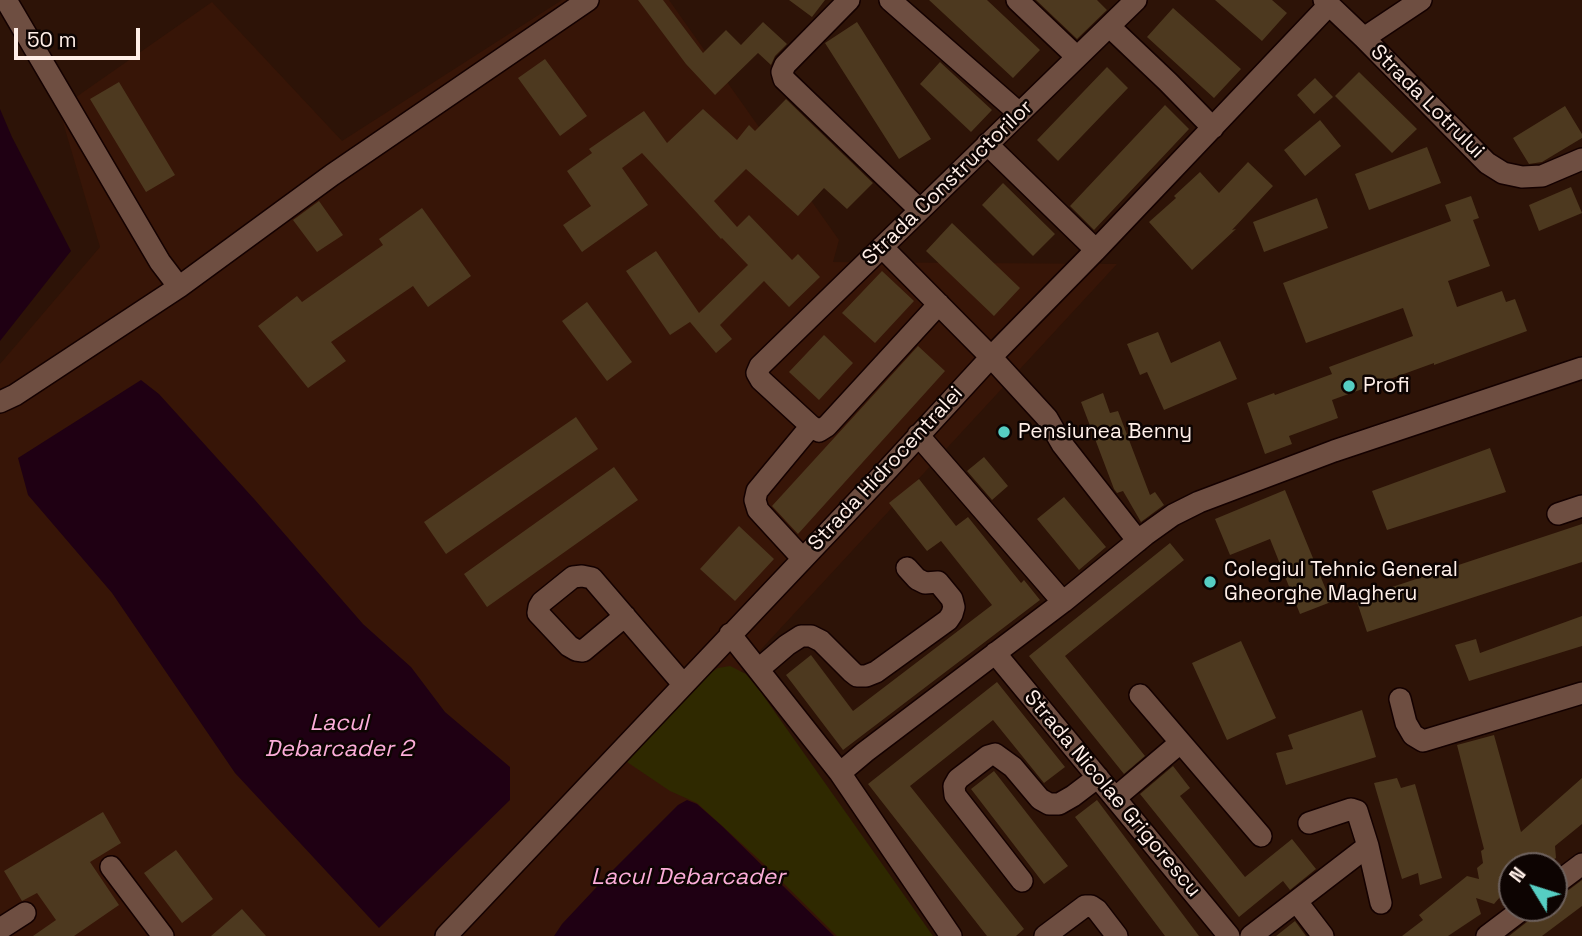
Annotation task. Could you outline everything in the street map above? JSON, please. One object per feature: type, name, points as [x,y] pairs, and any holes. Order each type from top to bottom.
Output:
[{"type":"street","points":[[6,0],[160,262],[179,287]]},
{"type":"street","points":[[0,402],[15,395],[179,287],[332,175],[588,0]]},
{"type":"street","points":[[849,0],[785,65],[783,79],[920,210]]},
{"type":"street","points":[[1017,0],[1077,57]]},
{"type":"street","points":[[1364,38],[1421,0]]},
{"type":"street","points":[[899,3],[1019,113]]},
{"type":"street","name":"Strada Constructorilor","points":[[811,426],[761,380],[757,373],[760,366],[1110,27],[1126,3]]},
{"type":"street","name":"Strada Lotrului","points":[[1326,3],[1487,163],[1503,173],[1522,177],[1542,176],[1582,159]]},
{"type":"street","name":"Strada Hidrocentralei","points":[[446,936],[991,356],[1213,128],[1326,3]]},
{"type":"street","points":[[1110,27],[1213,128]]},
{"type":"street","points":[[987,144],[1096,250]]},
{"type":"street","points":[[882,247],[991,356],[1047,418],[1062,444],[1138,541]]},
{"type":"street","points":[[803,559],[758,510],[755,500],[758,491],[811,426],[819,431],[827,426],[939,304]]},
{"type":"street","points":[[840,773],[1173,515],[1199,502],[1334,450],[1582,368]]},
{"type":"street","points":[[918,435],[1063,602]]},
{"type":"street","points":[[1558,514],[1582,506]]},
{"type":"street","points":[[758,668],[802,636],[811,636],[821,641],[858,676],[876,672],[952,614],[952,599],[938,582],[925,583],[907,568]]},
{"type":"street","points":[[625,616],[683,684]]},
{"type":"street","points":[[730,634],[840,773],[951,936]]},
{"type":"street","name":"Strada Nicolae Grigorescu","points":[[995,653],[1229,936]]},
{"type":"street","points":[[1399,699],[1406,723],[1413,735],[1423,741],[1582,693]]},
{"type":"street","points":[[1140,695],[1261,836]]},
{"type":"street","points":[[1115,797],[1180,743]]},
{"type":"street","points":[[1022,881],[955,795],[954,786],[958,779],[988,756],[995,754],[1013,767],[1040,799],[1049,804],[1059,804],[1098,777]]},
{"type":"street","points":[[1309,823],[1351,809],[1357,811],[1381,903]]},
{"type":"street","points":[[1251,936],[1368,846]]},
{"type":"street","points":[[1568,875],[1582,864]]},
{"type":"street","points":[[111,867],[163,936]]},
{"type":"street","points":[[1297,902],[1323,936]]},
{"type":"street","points":[[1046,936],[1085,906],[1090,906],[1097,910],[1117,936]]},
{"type":"street","points":[[0,929],[25,913]]},
{"type":"street","points":[[1487,936],[1506,922]]},
{"type":"shaded area","points":[[562,0],[669,0],[839,240],[833,262],[1117,264],[731,682],[909,936],[0,936],[0,364],[100,247],[59,109],[212,2],[342,141]]},
{"type":"shaded area","points":[[730,666],[746,674],[760,691],[933,936],[837,936],[697,803],[670,791],[627,762],[706,676],[718,668]]},
{"type":"water","points":[[0,109],[71,251],[0,341]]},
{"type":"water","name":"Lacul Debarcader 2","points":[[141,380],[159,394],[363,624],[411,667],[445,712],[510,767],[510,800],[379,928],[235,773],[112,593],[28,495],[18,458]]},
{"type":"water","name":"Lacul Debarcader","points":[[687,800],[697,804],[722,826],[834,936],[554,936],[606,877],[678,805]]},
{"type":"building","points":[[638,0],[663,0],[703,53],[726,30],[741,45],[763,22],[787,44],[775,56],[771,65],[758,53],[715,95],[686,64]]},
{"type":"building","points":[[789,0],[825,0],[812,17]]},
{"type":"building","points":[[929,0],[987,0],[1040,50],[1013,78]]},
{"type":"building","points":[[1036,0],[1097,0],[1107,10],[1077,39]]},
{"type":"building","points":[[1215,0],[1272,0],[1287,13],[1262,41]]},
{"type":"building","points":[[1173,8],[1241,69],[1214,98],[1147,37]]},
{"type":"building","points":[[857,22],[931,139],[899,159],[825,43]]},
{"type":"building","points":[[545,59],[587,116],[560,136],[518,78]]},
{"type":"building","points":[[940,62],[992,110],[971,132],[920,84]]},
{"type":"building","points":[[1107,67],[1128,88],[1058,161],[1037,140]]},
{"type":"building","points":[[1359,72],[1417,129],[1392,153],[1335,96]]},
{"type":"building","points":[[1315,78],[1333,97],[1314,114],[1297,95]]},
{"type":"building","points":[[119,82],[175,175],[146,192],[90,99]]},
{"type":"building","points":[[786,99],[873,183],[847,209],[824,188],[798,216],[746,169],[714,201],[737,227],[749,215],[792,260],[798,254],[820,277],[789,307],[764,281],[720,325],[732,339],[716,353],[690,322],[670,335],[626,271],[656,251],[699,313],[748,265],[642,153],[622,168],[648,205],[582,252],[563,225],[591,206],[567,171],[592,153],[589,149],[644,111],[667,143],[703,109],[737,140],[749,125],[755,131]]},
{"type":"building","points":[[1165,105],[1189,129],[1094,230],[1070,206]]},
{"type":"building","points":[[1565,106],[1582,138],[1542,162],[1529,164],[1513,138]]},
{"type":"building","points":[[1320,120],[1341,146],[1305,176],[1284,150]]},
{"type":"building","points":[[1427,147],[1441,183],[1369,210],[1355,174]]},
{"type":"building","points":[[1248,162],[1273,186],[1232,230],[1236,229],[1192,270],[1149,222],[1200,172],[1219,193]]},
{"type":"building","points":[[1003,183],[1055,234],[1033,256],[982,205]]},
{"type":"building","points":[[1571,187],[1582,213],[1539,231],[1529,205]]},
{"type":"building","points":[[1471,196],[1479,218],[1473,220],[1490,266],[1448,281],[1457,307],[1502,291],[1506,302],[1515,299],[1527,331],[1332,400],[1338,418],[1289,436],[1292,444],[1265,454],[1247,403],[1332,374],[1329,367],[1413,336],[1403,308],[1306,343],[1283,283],[1451,221],[1445,205]]},
{"type":"building","points":[[1317,198],[1328,228],[1264,252],[1253,222]]},
{"type":"building","points":[[319,201],[343,235],[317,252],[293,220]]},
{"type":"building","points":[[422,208],[471,276],[428,307],[413,286],[331,342],[346,361],[308,388],[258,326],[297,296],[302,302],[383,245],[379,239]]},
{"type":"building","points":[[952,223],[1020,288],[994,316],[926,251]]},
{"type":"building","points":[[882,271],[914,301],[875,343],[842,313]]},
{"type":"building","points":[[587,302],[632,362],[607,381],[562,321]]},
{"type":"building","points":[[1158,332],[1171,363],[1220,341],[1237,379],[1164,410],[1147,372],[1140,375],[1127,344]]},
{"type":"building","points":[[824,335],[853,363],[819,400],[789,372]]},
{"type":"building","points":[[918,346],[945,371],[798,534],[772,506]]},
{"type":"building","points":[[1103,393],[1110,413],[1118,411],[1150,495],[1155,492],[1164,505],[1141,522],[1123,491],[1117,493],[1114,489],[1081,402]]},
{"type":"building","points":[[576,417],[598,449],[446,554],[424,522]]},
{"type":"building","points":[[1490,448],[1506,492],[1387,530],[1372,491]]},
{"type":"building","points":[[984,457],[1008,486],[992,500],[967,471]]},
{"type":"building","points":[[614,467],[638,500],[487,607],[464,574]]},
{"type":"building","points":[[919,479],[956,526],[968,517],[1021,583],[1024,580],[1040,600],[843,750],[786,675],[811,655],[853,711],[992,605],[941,541],[927,551],[889,503]]},
{"type":"building","points":[[1285,490],[1331,602],[1300,614],[1270,539],[1230,555],[1215,519]]},
{"type":"building","points":[[1064,497],[1106,547],[1079,570],[1037,519]]},
{"type":"building","points":[[1582,524],[1582,562],[1367,632],[1356,599]]},
{"type":"building","points":[[739,526],[774,559],[735,601],[700,569]]},
{"type":"building","points":[[1170,543],[1184,560],[1065,656],[1145,756],[1124,774],[1029,656]]},
{"type":"building","points":[[1582,616],[1582,646],[1469,681],[1455,645],[1476,639],[1480,653]]},
{"type":"building","points":[[1241,641],[1276,718],[1227,740],[1192,663]]},
{"type":"building","points":[[997,682],[1065,767],[1044,783],[993,720],[910,786],[1024,929],[1016,936],[987,936],[868,784]]},
{"type":"building","points":[[1362,710],[1376,757],[1286,785],[1276,753],[1293,749],[1288,735]]},
{"type":"building","points":[[1494,735],[1521,832],[1582,778],[1582,824],[1555,846],[1556,852],[1498,852],[1498,899],[1494,904],[1476,898],[1481,914],[1448,936],[1402,936],[1423,920],[1419,915],[1467,876],[1479,879],[1477,868],[1483,863],[1481,851],[1484,849],[1457,745]]},
{"type":"building","points":[[1173,766],[1190,788],[1180,796],[1245,877],[1292,839],[1316,869],[1290,890],[1283,881],[1239,917],[1140,794]]},
{"type":"building","points":[[994,771],[1068,866],[1044,884],[971,789]]},
{"type":"building","points":[[1397,778],[1401,788],[1415,784],[1442,878],[1420,885],[1418,873],[1402,879],[1374,783]]},
{"type":"building","points":[[1097,800],[1199,936],[1165,936],[1075,817]]},
{"type":"building","points":[[103,812],[121,843],[90,862],[119,905],[74,936],[33,936],[56,920],[37,893],[22,901],[4,871]]},
{"type":"building","points":[[176,850],[213,899],[182,923],[144,873]]},
{"type":"building","points":[[1582,880],[1582,906],[1568,916],[1568,890]]},
{"type":"building","points":[[242,909],[266,936],[211,936]]},
{"type":"building","points":[[1295,921],[1306,936],[1276,936]]},
{"type":"building","points":[[1527,922],[1561,922],[1542,936],[1509,936]]},
{"type":"place","name":"Profi","points":[[1349,386]]},
{"type":"place","name":"Pensiunea Benny","points":[[1004,432]]},
{"type":"place","name":"Colegiul Tehnic General Gheorghe Magheru","points":[[1210,582]]}]
